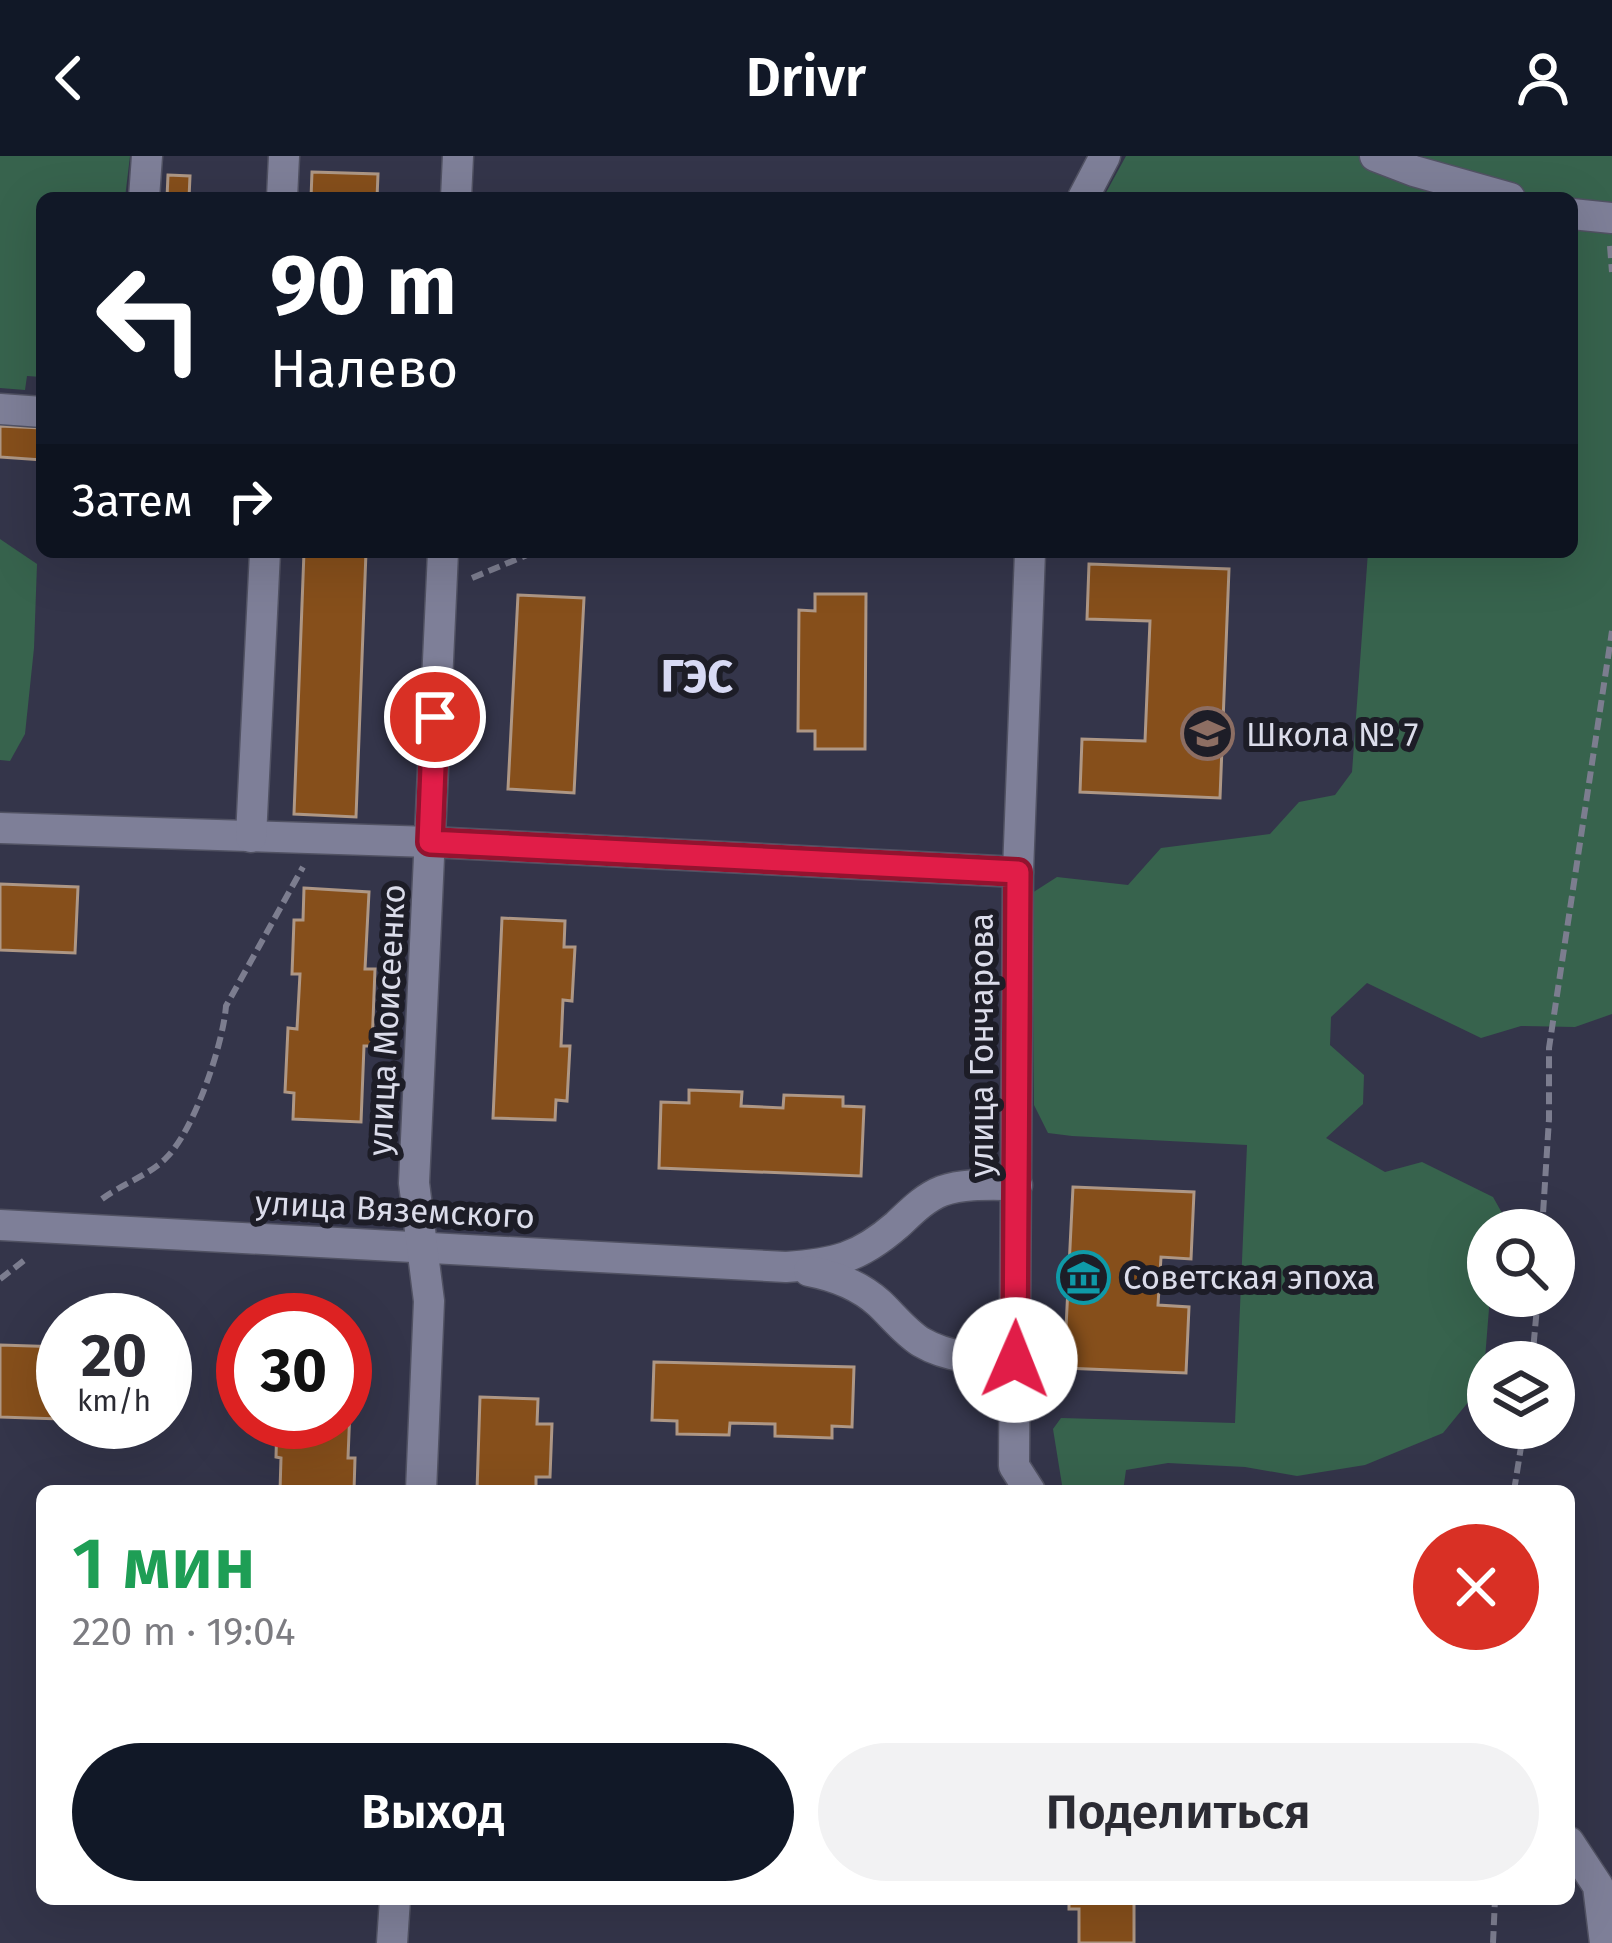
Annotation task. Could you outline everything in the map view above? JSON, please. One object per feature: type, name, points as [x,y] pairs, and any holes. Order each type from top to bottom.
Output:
[{"type":"street","points":[[144,192],[147,156]]},
{"type":"street","points":[[282,192],[284,156]]},
{"type":"street","points":[[456,192],[458,156]]},
{"type":"street","points":[[1086,192],[1106,156]]},
{"type":"street","points":[[1375,156],[1489,192]]},
{"type":"street","points":[[1578,215],[1612,218]]},
{"type":"street","points":[[0,409],[36,412]]},
{"type":"street","points":[[251,837],[265,558]]},
{"type":"street","name":"улица Моисеенко","points":[[421,1485],[429,1301],[414,1183],[443,558]]},
{"type":"street","name":"улица Гончарова","points":[[1022,1479],[1015,1360],[1018,872],[1030,558]]},
{"type":"street","points":[[0,828],[430,842],[1018,872]]},
{"type":"street","points":[[786,1267],[850,1258],[942,1191],[976,1185],[1017,1186]]},
{"type":"street","points":[[897,1225],[885,1250],[882,1271],[884,1294],[897,1321]]},
{"type":"street","name":"улица Вяземского","points":[[0,1226],[786,1267]]},
{"type":"street","points":[[786,1267],[851,1283],[873,1297],[919,1341],[946,1353],[1015,1360]]},
{"type":"street","points":[[1575,1851],[1598,1886],[1605,1943]]},
{"type":"street","points":[[392,1943],[394,1905]]},
{"type":"path","points":[[441,592],[520,558]]},
{"type":"path","points":[[1543,1209],[1549,1048],[1612,631]]},
{"type":"path","points":[[0,1279],[107,1195],[166,1159],[188,1126],[224,1033],[226,1006],[293,880],[322,839]]},
{"type":"path","points":[[1515,1485],[1521,1449]]},
{"type":"path","points":[[1493,1943],[1495,1905]]},
{"type":"green space","points":[[0,156],[130,156],[126,192],[36,192],[36,377],[27,376],[25,390],[0,388]]},
{"type":"green space","points":[[1126,156],[1612,156],[1612,1014],[1575,1027],[1521,1026],[1481,1038],[1367,983],[1331,1017],[1330,1045],[1364,1075],[1363,1104],[1326,1138],[1385,1172],[1422,1162],[1493,1197],[1500,1209],[1467,1209],[1467,1317],[1488,1317],[1486,1341],[1467,1341],[1467,1404],[1443,1433],[1365,1465],[1297,1476],[1245,1467],[1168,1463],[1126,1470],[1124,1485],[1062,1485],[1053,1429],[1061,1418],[1235,1423],[1247,1145],[1048,1133],[1034,1105],[1032,893],[1057,877],[1128,885],[1161,848],[1270,834],[1299,802],[1335,795],[1352,772],[1368,558],[1578,558],[1578,192],[1106,192]]},
{"type":"green space","points":[[0,539],[37,564],[25,734],[10,761],[0,760]]},
{"type":"building","points":[[312,172],[378,174],[377,192],[311,192]]},
{"type":"building","points":[[168,175],[190,176],[189,192],[167,192]]},
{"type":"building","points":[[0,426],[36,428],[36,460],[0,457]]},
{"type":"building","points":[[304,558],[366,558],[356,817],[294,814]]},
{"type":"building","points":[[1089,564],[1229,569],[1220,798],[1080,792],[1082,739],[1145,741],[1150,621],[1087,619]]},
{"type":"building","points":[[815,594],[866,594],[865,749],[815,749],[815,731],[798,731],[799,610],[815,611]]},
{"type":"building","points":[[518,595],[584,598],[574,793],[508,789]]},
{"type":"building","points":[[0,884],[78,887],[75,953],[0,950]]},
{"type":"building","points":[[304,888],[369,892],[365,969],[375,969],[372,1046],[364,1046],[361,1122],[293,1119],[294,1093],[285,1092],[288,1028],[297,1029],[300,974],[292,974],[294,920],[303,920]]},
{"type":"building","points":[[502,918],[565,921],[564,947],[575,947],[572,1001],[563,1000],[561,1046],[570,1046],[567,1101],[556,1100],[555,1120],[493,1118]]},
{"type":"building","points":[[689,1090],[742,1092],[741,1106],[783,1108],[784,1095],[843,1097],[843,1106],[864,1107],[861,1176],[659,1168],[661,1102],[689,1103]]},
{"type":"building","points":[[1073,1187],[1194,1192],[1191,1259],[1161,1257],[1158,1305],[1189,1307],[1186,1373],[1064,1368]]},
{"type":"building","points":[[0,1345],[36,1346],[36,1418],[0,1417]]},
{"type":"building","points":[[654,1362],[854,1367],[852,1427],[832,1426],[832,1438],[775,1436],[775,1424],[730,1423],[729,1435],[677,1434],[677,1421],[652,1420]]},
{"type":"building","points":[[480,1397],[538,1399],[537,1424],[552,1424],[550,1477],[536,1477],[536,1485],[477,1485]]},
{"type":"building","points":[[276,1449],[348,1449],[348,1458],[355,1458],[354,1485],[280,1485],[281,1458],[276,1457]]},
{"type":"building","points":[[1069,1905],[1134,1905],[1134,1943],[1079,1943],[1079,1909],[1069,1909]]},
{"type":"place","name":"Школа № 7","points":[[1207,734]]},
{"type":"place","name":"Советская эпоха","points":[[1084,1277]]},
{"type":"district","name":"ГЭС","points":[[697,676]]},
{"type":"route","points":[[435,717],[430,842],[1018,872],[1015,1360]]}]
